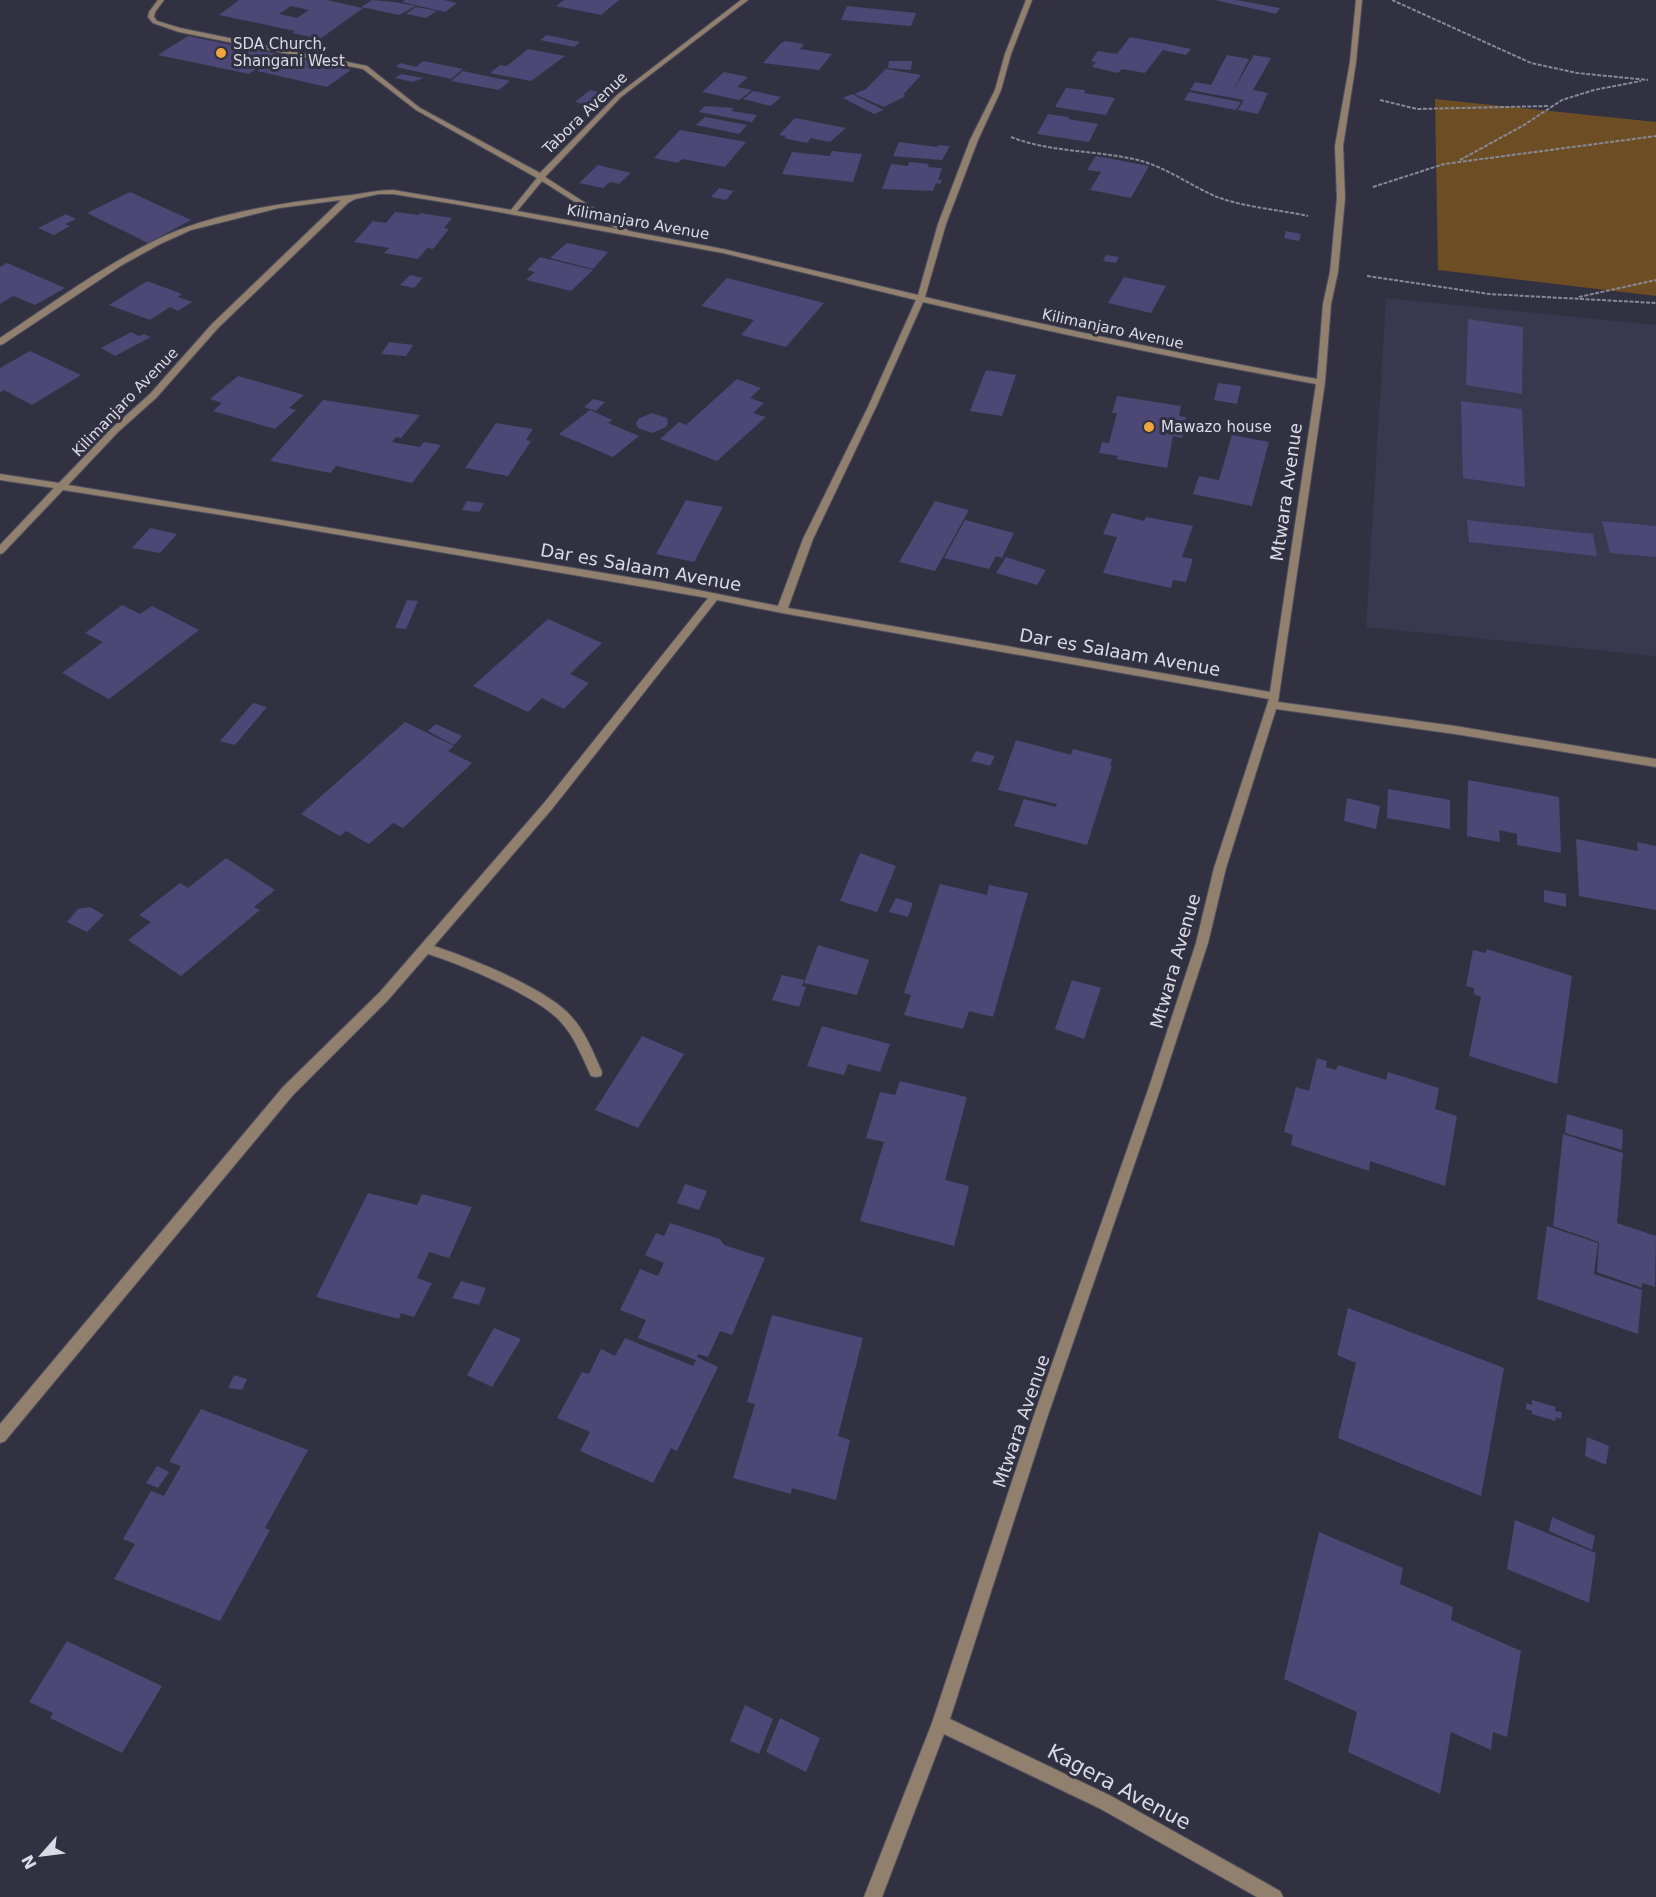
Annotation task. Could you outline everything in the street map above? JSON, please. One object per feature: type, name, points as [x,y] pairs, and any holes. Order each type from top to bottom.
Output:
[{"type":"street","points":[[161,0],[151,17],[155,22],[179,30],[364,67],[418,109],[541,177],[631,235]]},
{"type":"street","name":"Tabora Avenue","points":[[512,213],[541,177],[628,88],[745,0]]},
{"type":"street","points":[[782,610],[808,538],[872,407],[921,298],[942,224],[998,90],[1008,54],[1029,0]]},
{"type":"street","name":"Mtwara Avenue","points":[[873,1897],[940,1723],[1039,1422],[1202,944],[1220,867],[1274,701],[1321,382],[1341,198],[1340,146],[1359,0]]},
{"type":"street","name":"Kilimanjaro Avenue","points":[[0,550],[60,487],[153,396],[215,326],[303,240],[345,201],[353,197],[393,192],[723,251],[1084,336],[1321,382]]},
{"type":"street","points":[[0,342],[119,263],[188,228],[279,206],[353,197]]},
{"type":"street","name":"Dar es Salaam Avenue","points":[[0,477],[247,516],[715,596],[1274,701],[1656,763]]},
{"type":"street","points":[[0,1436],[288,1091],[384,996],[548,806],[715,596]]},
{"type":"street","points":[[425,948],[447,954],[519,989],[561,1014],[575,1031],[596,1072]]},
{"type":"street","name":"Kagera Avenue","points":[[940,1723],[1105,1802],[1274,1897]]},
{"type":"path","points":[[1392,0],[1531,63],[1577,73],[1648,80]]},
{"type":"path","points":[[1458,162],[1563,100],[1594,90],[1656,78]]},
{"type":"path","points":[[1348,88],[1400,106],[1417,109],[1551,106]]},
{"type":"path","points":[[987,113],[1014,140],[1031,145],[1138,160],[1161,168],[1180,180],[1220,198],[1338,222]]},
{"type":"path","points":[[1341,198],[1415,172],[1458,162],[1656,135]]},
{"type":"path","points":[[1334,272],[1401,279],[1489,294],[1656,303]]},
{"type":"path","points":[[1572,298],[1656,280]]},
{"type":"shaded area","points":[[1435,99],[1656,122],[1656,296],[1438,270]]},
{"type":"shaded area","points":[[1386,298],[1656,325],[1656,656],[1366,627]]},
{"type":"building","points":[[239,0],[327,0],[363,8],[320,39],[292,33],[295,31],[219,15]],"holes":[[[291,6],[309,10],[297,18],[279,14]]]},
{"type":"building","points":[[372,0],[416,6],[399,15],[361,7]]},
{"type":"building","points":[[405,0],[444,0],[457,3],[445,12],[402,2]]},
{"type":"building","points":[[564,0],[619,0],[601,15],[556,6]]},
{"type":"building","points":[[1215,0],[1236,0],[1280,8],[1276,14]]},
{"type":"building","points":[[847,6],[916,13],[911,26],[841,20]]},
{"type":"building","points":[[416,7],[437,11],[426,18],[406,14]]},
{"type":"building","points":[[547,35],[580,42],[574,47],[540,40]]},
{"type":"building","points":[[188,36],[277,54],[249,74],[158,55]]},
{"type":"building","points":[[1130,37],[1191,49],[1186,55],[1163,50],[1145,73],[1122,69],[1118,73],[1092,67],[1096,62],[1091,61],[1098,51],[1117,54]]},
{"type":"building","points":[[785,41],[804,44],[800,49],[832,54],[819,70],[763,63]]},
{"type":"building","points":[[528,49],[565,56],[531,81],[490,73],[500,65],[507,66]]},
{"type":"building","points":[[281,54],[351,70],[327,87],[257,71]]},
{"type":"building","points":[[1227,55],[1249,59],[1233,91],[1254,55],[1271,58],[1253,90],[1268,93],[1258,114],[1238,110],[1244,100],[1190,90],[1195,82],[1211,85]]},
{"type":"building","points":[[423,61],[463,69],[451,79],[396,67],[400,63],[416,67]]},
{"type":"building","points":[[889,61],[912,61],[911,70],[888,68]]},
{"type":"building","points":[[886,69],[921,75],[903,95],[906,96],[884,107],[854,94],[866,89]]},
{"type":"building","points":[[463,71],[510,81],[499,90],[451,81]]},
{"type":"building","points":[[724,72],[748,77],[737,87],[752,90],[739,100],[702,92]]},
{"type":"building","points":[[401,74],[424,78],[413,82],[395,78]]},
{"type":"building","points":[[1066,88],[1085,90],[1084,93],[1115,98],[1106,115],[1055,107]]},
{"type":"building","points":[[590,90],[607,94],[592,106],[575,102]]},
{"type":"building","points":[[753,91],[781,97],[771,106],[743,99]]},
{"type":"building","points":[[1189,92],[1241,102],[1236,110],[1184,100]]},
{"type":"building","points":[[852,94],[884,110],[874,114],[843,98]]},
{"type":"building","points":[[705,106],[734,108],[731,111],[757,115],[752,122],[699,112]]},
{"type":"building","points":[[1048,114],[1098,124],[1089,142],[1037,134]]},
{"type":"building","points":[[705,117],[747,125],[739,134],[696,125]]},
{"type":"building","points":[[795,118],[846,128],[830,142],[811,138],[807,143],[779,135]]},
{"type":"building","points":[[680,130],[746,142],[725,167],[682,159],[678,163],[654,158]]},
{"type":"building","points":[[899,142],[937,147],[938,145],[950,146],[942,160],[893,156]]},
{"type":"building","points":[[832,151],[862,154],[853,182],[782,174],[792,152],[830,156]]},
{"type":"building","points":[[1096,156],[1149,166],[1131,198],[1090,190],[1101,172],[1087,170]]},
{"type":"building","points":[[909,162],[942,168],[938,180],[942,180],[940,184],[936,183],[933,191],[882,189],[891,164],[908,166]]},
{"type":"building","points":[[598,165],[631,173],[619,184],[610,182],[603,188],[579,183]]},
{"type":"building","points":[[719,188],[734,191],[726,200],[711,197]]},
{"type":"building","points":[[130,192],[191,220],[148,243],[87,213]]},
{"type":"building","points":[[395,212],[452,218],[444,228],[449,229],[433,249],[427,248],[418,259],[384,253],[389,248],[354,242],[373,221],[386,223]]},
{"type":"building","points":[[66,214],[76,219],[65,224],[70,226],[54,235],[38,228]]},
{"type":"building","points":[[1286,231],[1301,234],[1299,241],[1284,238]]},
{"type":"building","points":[[567,243],[608,252],[593,269],[550,258]]},
{"type":"building","points":[[1106,255],[1119,257],[1116,263],[1103,261]]},
{"type":"building","points":[[540,257],[593,270],[571,291],[526,280],[535,272],[527,270]]},
{"type":"building","points":[[7,263],[65,288],[35,305],[13,296],[0,304],[0,267]]},
{"type":"building","points":[[410,275],[423,278],[414,288],[400,285]]},
{"type":"building","points":[[1124,277],[1166,286],[1151,313],[1108,303]]},
{"type":"building","points":[[727,278],[824,303],[786,347],[741,335],[754,320],[701,306]]},
{"type":"building","points":[[147,281],[182,294],[178,297],[192,302],[178,311],[170,307],[150,320],[109,305]]},
{"type":"building","points":[[1468,319],[1523,327],[1522,394],[1466,385]]},
{"type":"building","points":[[131,332],[139,336],[144,334],[151,337],[115,356],[101,348]]},
{"type":"building","points":[[389,342],[413,345],[406,356],[381,354]]},
{"type":"building","points":[[30,351],[81,375],[32,405],[4,390],[0,393],[0,368]]},
{"type":"building","points":[[986,370],[1016,375],[1002,416],[970,411]]},
{"type":"building","points":[[238,376],[304,395],[289,408],[296,410],[275,429],[213,411],[222,403],[210,399]]},
{"type":"building","points":[[737,379],[761,388],[750,398],[764,403],[753,413],[766,417],[717,461],[660,439],[679,422],[686,425]]},
{"type":"building","points":[[1218,383],[1241,386],[1237,404],[1214,400]]},
{"type":"building","name":"Mawazo house","points":[[1117,396],[1181,406],[1179,416],[1186,417],[1182,438],[1173,436],[1167,468],[1116,459],[1118,456],[1099,453],[1102,442],[1109,443],[1117,413],[1112,413]]},
{"type":"building","points":[[593,399],[605,402],[596,411],[584,407]]},
{"type":"building","points":[[323,400],[420,415],[401,438],[396,437],[392,442],[420,447],[424,442],[441,445],[412,483],[336,466],[330,473],[270,461]]},
{"type":"building","points":[[1461,401],[1522,409],[1525,487],[1463,478]]},
{"type":"building","points":[[590,410],[612,420],[608,423],[639,436],[613,457],[559,434]]},
{"type":"building","points":[[652,413],[667,418],[666,427],[652,433],[638,428],[636,424],[638,419]]},
{"type":"building","points":[[496,423],[533,429],[526,440],[531,441],[508,476],[465,468]]},
{"type":"building","points":[[1232,435],[1269,442],[1252,506],[1193,494],[1199,476],[1219,480]]},
{"type":"building","points":[[686,500],[723,507],[694,562],[656,554]]},
{"type":"building","points":[[467,501],[484,503],[479,512],[462,510]]},
{"type":"building","points":[[935,501],[969,510],[935,571],[899,562]]},
{"type":"building","points":[[1112,513],[1144,521],[1146,517],[1193,526],[1182,557],[1193,559],[1186,582],[1173,580],[1171,588],[1103,573],[1117,537],[1103,534]]},
{"type":"building","points":[[965,520],[1014,533],[1002,558],[996,556],[989,569],[944,558]]},
{"type":"building","points":[[1467,520],[1593,534],[1597,556],[1469,542]]},
{"type":"building","points":[[1602,521],[1656,526],[1656,557],[1610,553]]},
{"type":"building","points":[[150,528],[177,534],[160,553],[132,548]]},
{"type":"building","points":[[1006,557],[1046,570],[1037,585],[996,573]]},
{"type":"building","points":[[407,600],[418,601],[406,629],[395,628]]},
{"type":"building","points":[[122,605],[140,614],[152,606],[199,630],[109,699],[62,673],[103,642],[85,633]]},
{"type":"building","points":[[548,619],[602,643],[570,674],[589,683],[564,709],[542,698],[528,712],[473,686]]},
{"type":"building","points":[[253,703],[267,707],[235,745],[220,741]]},
{"type":"building","points":[[405,722],[454,746],[448,751],[472,763],[403,828],[393,823],[369,844],[346,831],[340,836],[301,814]]},
{"type":"building","points":[[436,724],[462,736],[454,745],[428,731]]},
{"type":"building","points":[[1016,740],[1071,755],[1073,749],[1112,759],[1110,765],[1112,766],[1087,845],[1014,826],[1024,799],[1056,807],[1057,804],[998,790]]},
{"type":"building","points":[[976,751],[995,756],[990,766],[971,761]]},
{"type":"building","points":[[1468,780],[1559,797],[1561,853],[1517,845],[1517,834],[1499,830],[1500,842],[1467,836]]},
{"type":"building","points":[[1388,789],[1450,800],[1450,829],[1387,818]]},
{"type":"building","points":[[1347,798],[1380,806],[1376,829],[1344,821]]},
{"type":"building","points":[[1576,839],[1638,851],[1637,842],[1656,846],[1656,910],[1579,896]]},
{"type":"building","points":[[860,853],[896,866],[877,912],[840,901]]},
{"type":"building","points":[[226,858],[275,890],[254,907],[260,910],[181,976],[128,940],[151,922],[139,915],[180,883],[188,888]]},
{"type":"building","points":[[940,884],[987,895],[989,885],[1028,893],[993,1017],[969,1011],[963,1029],[904,1015],[911,995],[904,993]]},
{"type":"building","points":[[1544,890],[1566,894],[1566,907],[1544,902]]},
{"type":"building","points":[[896,898],[913,903],[908,917],[889,912]]},
{"type":"building","points":[[90,907],[104,915],[87,932],[67,922],[78,909]]},
{"type":"building","points":[[818,945],[869,960],[857,995],[804,983]]},
{"type":"building","points":[[1487,949],[1572,976],[1557,1084],[1469,1056],[1481,997],[1474,994],[1474,988],[1466,986],[1473,950],[1486,953]]},
{"type":"building","points":[[782,975],[804,980],[802,986],[806,987],[799,1007],[772,1000]]},
{"type":"building","points":[[1072,980],[1101,988],[1084,1039],[1055,1029]]},
{"type":"building","points":[[822,1026],[890,1044],[880,1072],[848,1064],[844,1075],[807,1066]]},
{"type":"building","points":[[642,1036],[684,1054],[638,1128],[595,1110]]},
{"type":"building","points":[[1317,1058],[1327,1061],[1326,1067],[1336,1070],[1338,1065],[1386,1080],[1388,1072],[1439,1088],[1435,1109],[1457,1116],[1445,1186],[1370,1161],[1369,1171],[1291,1145],[1293,1135],[1284,1132],[1296,1087],[1309,1091]]},
{"type":"building","points":[[900,1081],[967,1097],[945,1180],[969,1186],[954,1246],[860,1221],[884,1142],[866,1138],[880,1092],[895,1095]]},
{"type":"building","points":[[1567,1114],[1623,1130],[1622,1150],[1565,1133]]},
{"type":"building","points":[[1563,1134],[1623,1153],[1617,1223],[1656,1236],[1655,1287],[1642,1283],[1642,1288],[1597,1272],[1599,1242],[1553,1226]]},
{"type":"building","points":[[685,1184],[707,1191],[699,1210],[677,1203]]},
{"type":"building","points":[[368,1193],[417,1205],[422,1194],[472,1207],[449,1258],[429,1252],[417,1278],[432,1283],[414,1317],[401,1313],[399,1319],[316,1297]]},
{"type":"building","points":[[670,1223],[720,1239],[724,1245],[765,1258],[732,1335],[720,1331],[708,1357],[698,1354],[697,1357],[718,1367],[677,1451],[671,1448],[653,1483],[580,1451],[590,1432],[557,1418],[582,1372],[589,1374],[601,1349],[615,1356],[625,1338],[693,1366],[696,1360],[638,1338],[646,1320],[620,1310],[640,1269],[658,1276],[664,1263],[645,1255],[656,1233],[664,1236]]},
{"type":"building","points":[[1547,1226],[1598,1243],[1594,1274],[1642,1290],[1638,1334],[1537,1299]]},
{"type":"building","points":[[461,1281],[486,1288],[479,1305],[452,1298]]},
{"type":"building","points":[[1348,1308],[1504,1368],[1481,1496],[1338,1438],[1356,1363],[1337,1355]]},
{"type":"building","points":[[772,1315],[863,1338],[838,1436],[850,1440],[836,1500],[792,1488],[791,1494],[733,1478],[755,1404],[747,1402]]},
{"type":"building","points":[[494,1328],[521,1339],[492,1387],[467,1375]]},
{"type":"building","points":[[234,1375],[247,1379],[242,1390],[228,1388]]},
{"type":"building","points":[[1532,1400],[1556,1407],[1555,1411],[1562,1412],[1561,1419],[1556,1417],[1555,1421],[1532,1414],[1532,1411],[1526,1409],[1526,1403],[1532,1405]]},
{"type":"building","points":[[201,1409],[308,1450],[265,1528],[270,1530],[220,1621],[114,1579],[135,1544],[123,1539],[151,1491],[164,1496],[181,1466],[169,1462]]},
{"type":"building","points":[[1587,1437],[1609,1446],[1606,1465],[1585,1456]]},
{"type":"building","points":[[157,1466],[169,1472],[158,1488],[146,1483]]},
{"type":"building","points":[[1552,1517],[1595,1536],[1592,1550],[1549,1531]]},
{"type":"building","points":[[1515,1520],[1596,1553],[1589,1603],[1507,1569]]},
{"type":"building","points":[[1319,1532],[1403,1568],[1400,1584],[1453,1607],[1451,1620],[1521,1651],[1507,1737],[1493,1732],[1491,1750],[1451,1732],[1440,1794],[1348,1752],[1357,1712],[1284,1679]]},
{"type":"building","points":[[67,1641],[162,1686],[122,1753],[50,1718],[53,1713],[29,1702]]},
{"type":"building","points":[[745,1705],[773,1719],[759,1754],[730,1741]]},
{"type":"building","points":[[780,1718],[820,1738],[806,1772],[766,1752]]},
{"type":"place","name":"SDA Church, Shangani West","points":[[221,53]]},
{"type":"place","name":"Mawazo house","points":[[1149,427]]}]
